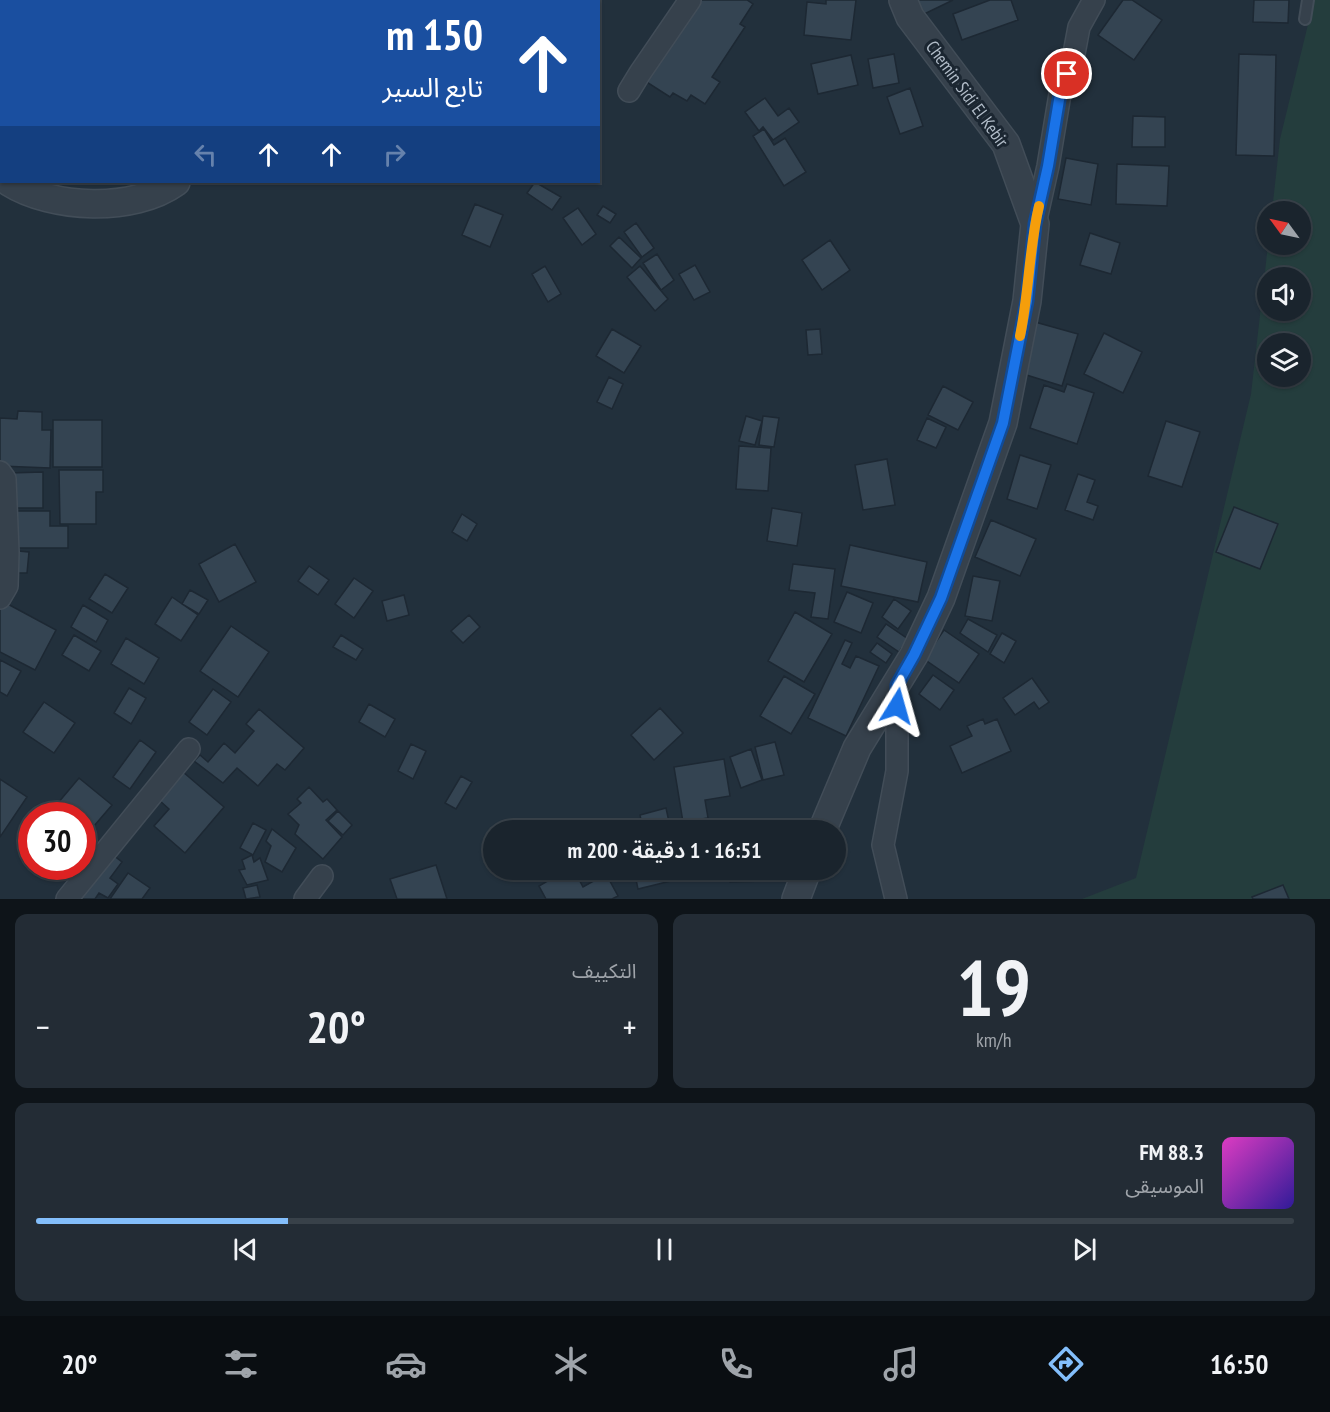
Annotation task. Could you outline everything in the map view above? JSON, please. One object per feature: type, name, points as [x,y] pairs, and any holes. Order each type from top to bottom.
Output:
[{"type":"street","points":[[629,91],[690,0]]},
{"type":"street","name":"Chemin Sidi El Kebir","points":[[827,820],[857,748],[914,655],[941,598],[1003,423],[1027,301],[1035,224],[1006,144],[910,17],[903,0]]},
{"type":"street","points":[[1035,224],[1048,166],[1061,88],[1073,58],[1079,27],[1094,0]]},
{"type":"street","points":[[11,183],[44,197],[79,203],[134,201],[174,183]]},
{"type":"street","points":[[0,472],[5,479],[8,552],[7,585],[0,598]]},
{"type":"street","points":[[896,899],[883,845],[897,771],[897,685]]},
{"type":"street","points":[[67,899],[189,749]]},
{"type":"street","points":[[304,899],[322,876]]},
{"type":"street","points":[[796,899],[803,880]]},
{"type":"lane","points":[[1305,19],[1308,0]]},
{"type":"green space","points":[[1314,0],[1330,0],[1330,899],[1082,899],[1136,878],[1251,394],[1257,341],[1257,387],[1311,387],[1311,333],[1258,333],[1259,321],[1311,321],[1311,267],[1265,267],[1267,255],[1311,255],[1311,201],[1273,201],[1280,139]]},
{"type":"building","points":[[699,0],[747,0],[753,4],[740,24],[745,27],[712,77],[720,82],[705,104],[691,95],[687,101],[673,93],[670,97],[645,81]]},
{"type":"building","points":[[826,0],[856,0],[851,40],[804,35],[807,2],[826,4]]},
{"type":"building","points":[[908,0],[953,0],[916,18]]},
{"type":"building","points":[[990,0],[1011,0],[1018,20],[962,40],[953,14]]},
{"type":"building","points":[[1123,0],[1132,0],[1162,20],[1134,60],[1098,35]]},
{"type":"building","points":[[1254,0],[1289,0],[1288,23],[1253,22]]},
{"type":"building","points":[[894,54],[899,83],[873,88],[868,59]]},
{"type":"building","points":[[1239,54],[1276,55],[1274,156],[1236,155]]},
{"type":"building","points":[[851,55],[858,85],[818,94],[811,64]]},
{"type":"building","points":[[910,88],[923,126],[900,134],[887,97]]},
{"type":"building","points":[[765,98],[778,116],[789,108],[799,122],[773,140],[763,127],[759,131],[745,112]]},
{"type":"building","points":[[1133,116],[1165,117],[1165,147],[1132,147]]},
{"type":"building","points":[[764,129],[774,145],[785,138],[806,172],[784,186],[753,136]]},
{"type":"building","points":[[1066,158],[1098,164],[1091,205],[1058,199]]},
{"type":"building","points":[[1117,164],[1169,166],[1167,206],[1116,204]]},
{"type":"building","points":[[537,183],[561,197],[552,210],[527,193]]},
{"type":"building","points":[[475,204],[503,215],[490,247],[462,235]]},
{"type":"building","points":[[603,206],[616,214],[610,223],[597,215]]},
{"type":"building","points":[[578,208],[596,234],[582,245],[563,218]]},
{"type":"building","points":[[636,223],[654,248],[642,257],[624,232]]},
{"type":"building","points":[[1090,233],[1120,243],[1111,274],[1080,265]]},
{"type":"building","points":[[619,237],[641,258],[632,268],[610,246]]},
{"type":"building","points":[[830,240],[850,270],[822,290],[802,260]]},
{"type":"building","points":[[657,254],[674,280],[661,290],[643,263]]},
{"type":"building","points":[[695,265],[710,292],[694,300],[679,274]]},
{"type":"building","points":[[545,266],[561,294],[548,302],[532,274]]},
{"type":"building","points":[[640,266],[668,299],[655,311],[627,277]]},
{"type":"building","points":[[1035,322],[1078,334],[1062,386],[1020,373]]},
{"type":"building","points":[[612,329],[641,346],[624,373],[596,356]]},
{"type":"building","points":[[820,329],[822,354],[808,355],[806,330]]},
{"type":"building","points":[[1104,333],[1142,352],[1123,393],[1084,374]]},
{"type":"building","points":[[609,377],[623,384],[612,409],[597,402]]},
{"type":"building","points":[[1067,384],[1094,393],[1077,444],[1030,428],[1044,385],[1064,392]]},
{"type":"building","points":[[943,386],[973,402],[958,430],[928,415]]},
{"type":"building","points":[[18,411],[42,412],[42,430],[51,430],[50,468],[0,466],[0,418],[17,419]]},
{"type":"building","points":[[746,416],[762,421],[755,445],[739,441]]},
{"type":"building","points":[[763,416],[779,418],[774,447],[759,445]]},
{"type":"building","points":[[927,418],[946,427],[936,448],[917,440]]},
{"type":"building","points":[[53,420],[102,420],[102,467],[53,467]]},
{"type":"building","points":[[1166,421],[1200,432],[1182,487],[1148,476]]},
{"type":"building","points":[[739,446],[771,448],[768,491],[736,489]]},
{"type":"building","points":[[1020,455],[1051,465],[1037,509],[1007,499]]},
{"type":"building","points":[[887,459],[895,505],[863,510],[855,465]]},
{"type":"building","points":[[59,470],[103,470],[103,492],[96,492],[96,524],[60,524]]},
{"type":"building","points":[[43,472],[43,508],[9,508],[9,473]]},
{"type":"building","points":[[1078,474],[1095,480],[1087,502],[1098,506],[1093,520],[1065,510]]},
{"type":"building","points":[[1234,507],[1278,524],[1260,569],[1216,552]]},
{"type":"building","points":[[772,508],[802,513],[797,546],[767,541]]},
{"type":"building","points":[[15,511],[50,511],[50,526],[68,526],[68,548],[15,548]]},
{"type":"building","points":[[462,514],[477,524],[467,541],[452,532]]},
{"type":"building","points":[[991,520],[1036,539],[1020,576],[975,557]]},
{"type":"building","points":[[235,544],[256,582],[219,602],[199,564]]},
{"type":"building","points":[[850,545],[927,562],[918,602],[841,586]]},
{"type":"building","points":[[18,551],[29,552],[27,573],[16,573]]},
{"type":"building","points":[[793,564],[835,569],[828,619],[811,617],[815,593],[789,590]]},
{"type":"building","points":[[309,566],[329,580],[318,595],[298,581]]},
{"type":"building","points":[[105,574],[128,588],[112,613],[89,599]]},
{"type":"building","points":[[973,576],[1000,581],[992,621],[965,616]]},
{"type":"building","points":[[354,578],[373,591],[354,618],[335,604]]},
{"type":"building","points":[[190,590],[208,600],[199,614],[182,604]]},
{"type":"building","points":[[847,592],[873,603],[861,633],[834,622]]},
{"type":"building","points":[[404,595],[409,615],[387,621],[382,601]]},
{"type":"building","points":[[172,597],[198,615],[181,641],[155,624]]},
{"type":"building","points":[[894,599],[911,611],[898,629],[882,617]]},
{"type":"building","points":[[4,602],[56,630],[35,670],[0,652],[0,609]]},
{"type":"building","points":[[83,605],[108,620],[96,642],[71,627]]},
{"type":"building","points":[[795,612],[832,634],[804,682],[768,661]]},
{"type":"building","points":[[469,615],[480,627],[463,643],[451,631]]},
{"type":"building","points":[[968,619],[997,635],[988,652],[960,633]]},
{"type":"building","points":[[886,624],[908,639],[899,652],[877,637]]},
{"type":"building","points":[[231,626],[269,652],[238,697],[200,671]]},
{"type":"building","points":[[944,630],[979,654],[959,683],[924,659]]},
{"type":"building","points":[[1002,633],[1016,641],[1004,663],[990,654]]},
{"type":"building","points":[[74,635],[101,651],[89,671],[62,655]]},
{"type":"building","points":[[341,635],[363,649],[356,660],[333,647]]},
{"type":"building","points":[[126,638],[159,658],[144,684],[111,664]]},
{"type":"building","points":[[845,640],[852,643],[842,664],[850,668],[856,656],[879,666],[846,736],[808,718]]},
{"type":"building","points":[[877,643],[892,654],[886,663],[870,652]]},
{"type":"building","points":[[0,660],[21,671],[7,696],[0,692]]},
{"type":"building","points":[[933,675],[954,690],[940,710],[919,694]]},
{"type":"building","points":[[784,676],[815,694],[791,734],[760,716]]},
{"type":"building","points":[[1032,678],[1049,702],[1039,709],[1034,702],[1015,715],[1003,698]]},
{"type":"building","points":[[129,688],[146,698],[131,724],[114,713]]},
{"type":"building","points":[[213,689],[231,702],[207,735],[189,722]]},
{"type":"building","points":[[44,702],[75,723],[54,753],[23,732]]},
{"type":"building","points":[[369,704],[395,719],[385,737],[359,722]]},
{"type":"building","points":[[660,708],[683,733],[654,760],[631,735]]},
{"type":"building","points":[[259,709],[304,748],[285,770],[277,764],[258,786],[237,768],[223,783],[194,761],[200,755],[208,762],[224,743],[235,753],[254,731],[246,724]]},
{"type":"building","points":[[983,719],[985,724],[997,719],[1011,751],[962,773],[950,746],[972,736],[967,726]]},
{"type":"building","points":[[140,740],[156,752],[130,789],[113,777]]},
{"type":"building","points":[[775,742],[784,775],[763,780],[755,747]]},
{"type":"building","points":[[411,744],[426,751],[413,779],[398,771]]},
{"type":"building","points":[[751,749],[762,780],[741,788],[730,757]]},
{"type":"building","points":[[724,759],[730,796],[705,800],[708,818],[683,820],[674,767]]},
{"type":"building","points":[[183,772],[224,807],[185,853],[154,826],[169,809],[159,800]]},
{"type":"building","points":[[461,776],[472,782],[456,809],[445,803]]},
{"type":"building","points":[[79,778],[112,805],[96,824],[96,802],[59,802]]},
{"type":"building","points":[[0,779],[27,797],[24,802],[18,802],[18,810],[0,837]]},
{"type":"building","points":[[309,787],[323,802],[327,799],[337,810],[326,820],[342,837],[323,859],[295,834],[299,825],[288,814],[301,803],[297,799]]},
{"type":"building","points":[[666,808],[669,820],[641,820],[640,815]]},
{"type":"building","points":[[338,811],[352,825],[343,835],[328,821]]},
{"type":"building","points":[[253,823],[266,830],[253,855],[240,848]]},
{"type":"building","points":[[272,829],[296,848],[282,872],[265,862],[271,846],[266,841]]},
{"type":"building","points":[[109,852],[122,862],[110,878],[118,884],[108,898],[99,893],[95,899],[81,899],[77,896],[89,880],[96,880],[96,870]]},
{"type":"building","points":[[252,855],[254,862],[260,858],[268,880],[247,885],[239,870],[245,869],[242,860]]},
{"type":"building","points":[[436,865],[447,899],[397,899],[390,879]]},
{"type":"building","points":[[128,873],[150,888],[142,899],[110,899]]},
{"type":"building","points":[[549,880],[579,880],[583,887],[595,880],[609,880],[618,896],[612,899],[546,899],[539,886]]},
{"type":"building","points":[[636,880],[675,880],[638,889]]},
{"type":"building","points":[[730,880],[764,880],[764,881],[730,882]]},
{"type":"building","points":[[257,885],[260,897],[246,899],[243,888]]},
{"type":"building","points":[[1283,885],[1289,899],[1253,899],[1252,897]]},
{"type":"slow traffic","points":[[1020,336],[1027,301],[1039,206]]},
{"type":"route","points":[[897,706],[897,685],[941,598],[1003,423],[1027,301],[1035,224],[1048,166],[1061,88],[1067,74]]}]
